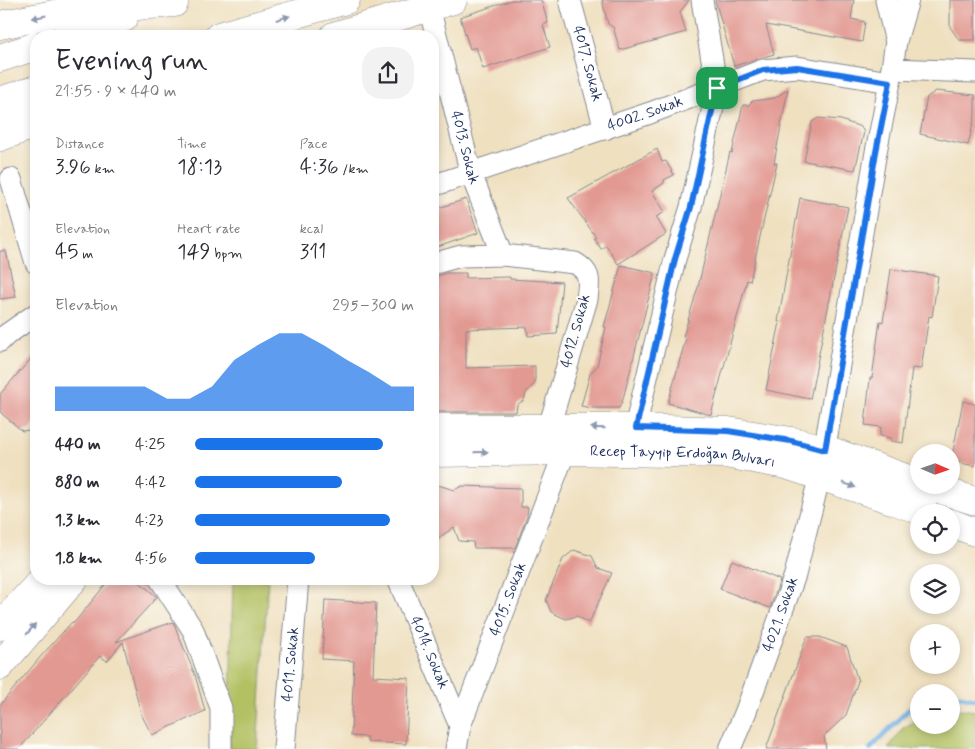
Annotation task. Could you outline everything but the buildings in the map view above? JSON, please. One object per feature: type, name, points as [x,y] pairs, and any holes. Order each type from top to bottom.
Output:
[{"type":"main road","points":[[240,30],[346,0]]},
{"type":"main road","points":[[0,26],[64,12],[178,1]]},
{"type":"main road","points":[[86,30],[178,1]]},
{"type":"main road","points":[[354,30],[441,4]]},
{"type":"main road","points":[[0,58],[30,48]]},
{"type":"main road","points":[[0,101],[30,92]]},
{"type":"main road","points":[[0,118],[30,103]]},
{"type":"main road","points":[[0,137],[30,126]]},
{"type":"main road","name":"Recep Tayyip Erdoğan Bulvarı","points":[[439,428],[549,427],[728,431],[791,441],[823,462],[910,505]]},
{"type":"main road","name":"Recep Tayyip Erdoğan Bulvarı","points":[[439,453],[565,451],[725,454],[786,465],[823,462],[910,481]]},
{"type":"main road","points":[[953,494],[975,501]]},
{"type":"main road","points":[[960,526],[975,532]]},
{"type":"main road","points":[[0,626],[38,585]]},
{"type":"main road","points":[[0,666],[69,585]]},
{"type":"street","name":"4017. Sokak","points":[[570,0],[605,128]]},
{"type":"street","points":[[636,428],[675,259],[691,207],[717,88],[702,0]]},
{"type":"street","points":[[886,0],[896,41]]},
{"type":"street","points":[[896,41],[908,0]]},
{"type":"street","name":"4013. Sokak","points":[[441,4],[471,174],[503,255]]},
{"type":"street","name":"4021. Sokak","points":[[730,749],[746,711],[794,575],[823,462],[896,41]]},
{"type":"street","name":"4002. Sokak","points":[[439,184],[605,128],[763,70],[797,67],[891,76],[975,72]]},
{"type":"street","points":[[11,179],[30,243]]},
{"type":"street","name":"4012. Sokak","points":[[439,262],[461,256],[503,255],[575,263],[584,268],[589,278],[587,299],[549,427]]},
{"type":"street","points":[[0,342],[6,335],[30,318]]},
{"type":"street","name":"4015. Sokak","points":[[456,749],[460,726],[565,451]]},
{"type":"street","points":[[164,585],[193,630],[221,708],[220,749]]},
{"type":"street","name":"4011. Sokak","points":[[284,749],[298,585]]},
{"type":"street","name":"4014. Sokak","points":[[401,585],[460,726]]},
{"type":"green space","points":[[233,585],[268,585],[257,749],[229,749]]},
{"type":"green space","points":[[960,709],[975,711],[975,749],[888,749],[903,728],[910,724],[910,734],[960,734]]},
{"type":"waterway","points":[[960,696],[975,699]]},
{"type":"waterway","points":[[870,749],[910,708]]},
{"type":"route","points":[[797,67],[890,82],[876,152],[825,450],[791,441],[728,431],[636,428],[675,259],[691,207],[717,88],[763,70],[797,67]]}]
